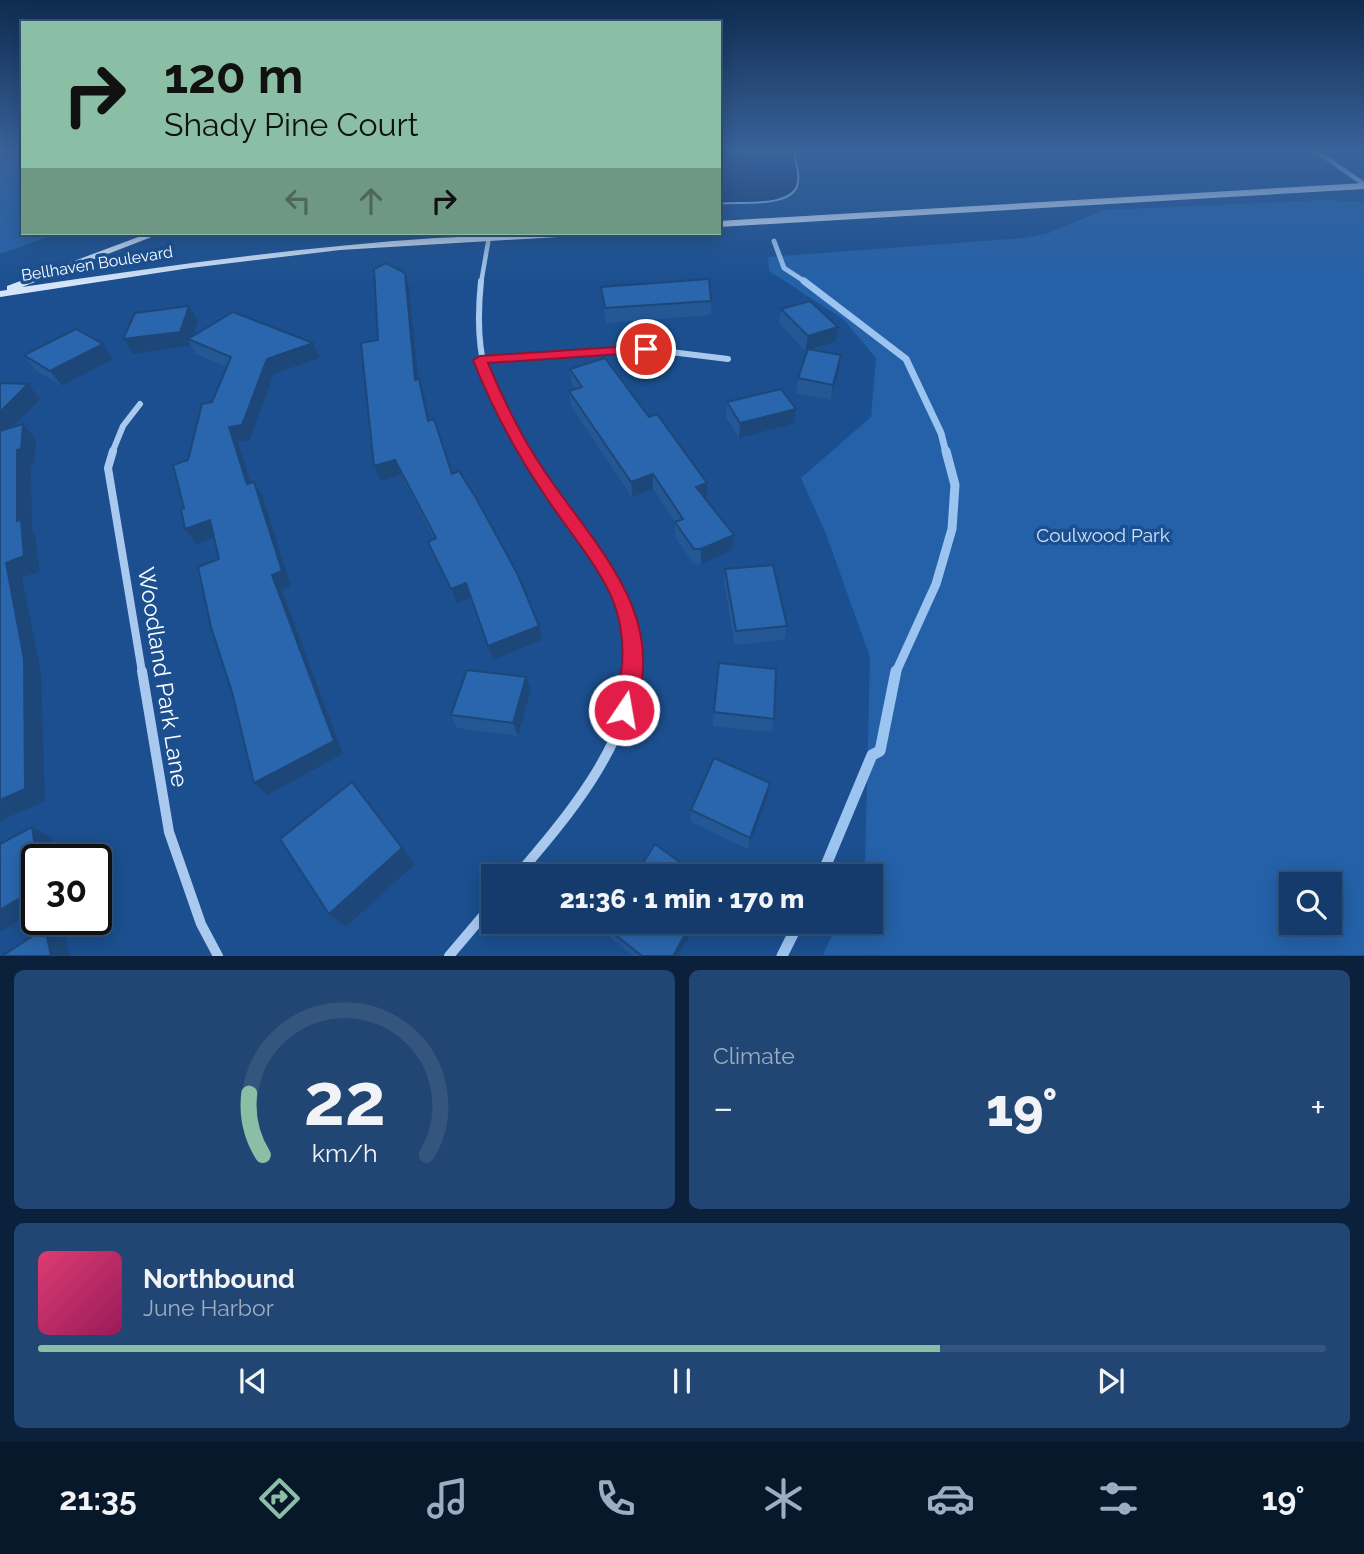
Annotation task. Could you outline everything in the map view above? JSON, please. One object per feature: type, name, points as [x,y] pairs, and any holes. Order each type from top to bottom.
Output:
[{"type":"main road","points":[[721,224],[1188,196]]},
{"type":"main road","points":[[0,294],[33,278],[152,235]]},
{"type":"main road","name":"Bellhaven Boulevard","points":[[0,294],[240,258],[355,246],[532,235]]},
{"type":"street","points":[[489,237],[482,279],[480,360],[502,414],[539,475],[611,579],[624,604],[633,639],[631,676],[624,710],[610,748],[579,798],[526,864]]},
{"type":"street","points":[[480,360],[646,349],[728,359]]},
{"type":"street","name":"Woodland Park Lane","points":[[140,404],[124,421],[115,440],[108,468],[169,832],[201,924],[218,956]]},
{"type":"street","points":[[449,956],[481,918]]},
{"type":"green space","points":[[0,196],[21,196],[21,235],[51,236],[0,254]]},
{"type":"green space","name":"Coulwood Park","points":[[1325,200],[1364,202],[1364,955],[823,955],[833,934],[883,934],[883,864],[865,864],[870,657],[826,534],[801,478],[871,417],[876,358],[843,319],[769,271],[768,257],[1025,238],[1049,233],[1104,210]]},
{"type":"shaded area","points":[[721,196],[788,196],[765,202],[721,204]]},
{"type":"building","points":[[386,263],[405,273],[415,380],[419,379],[428,421],[434,419],[452,474],[459,471],[476,498],[518,575],[539,626],[488,646],[466,583],[451,589],[428,542],[436,538],[395,460],[374,466],[361,343],[378,340],[374,269]]},
{"type":"building","points":[[709,279],[711,301],[605,308],[601,287]]},
{"type":"building","points":[[810,301],[838,327],[808,336],[781,309]]},
{"type":"building","points":[[189,306],[180,332],[123,339],[135,313]]},
{"type":"building","points":[[233,312],[313,343],[267,359],[242,425],[229,427],[247,484],[254,482],[282,571],[272,575],[334,741],[254,783],[232,692],[211,627],[198,567],[219,559],[210,520],[185,529],[181,509],[184,508],[173,465],[188,460],[202,404],[212,402],[231,357],[188,339]]},
{"type":"building","points":[[76,329],[103,344],[50,371],[24,355]]},
{"type":"building","points":[[808,349],[841,355],[833,385],[798,378]]},
{"type":"building","points":[[605,358],[649,417],[657,414],[707,483],[696,487],[734,535],[701,549],[694,549],[675,522],[683,519],[653,474],[631,482],[569,391],[582,387],[570,369]]},
{"type":"building","points":[[0,383],[28,384],[0,412]]},
{"type":"building","points":[[781,389],[796,409],[740,423],[727,402]]},
{"type":"building","points":[[23,424],[21,449],[17,450],[17,521],[21,520],[24,556],[6,563],[24,659],[25,789],[0,800],[0,431]]},
{"type":"building","points":[[773,565],[787,626],[736,631],[725,569]]},
{"type":"building","points":[[719,663],[776,669],[774,719],[714,712]]},
{"type":"building","points":[[467,670],[526,677],[513,723],[451,715]]},
{"type":"building","points":[[714,758],[770,783],[750,838],[691,810]]},
{"type":"building","points":[[352,782],[402,848],[329,914],[280,839]]},
{"type":"building","points":[[32,827],[35,844],[21,844],[21,898],[0,910],[0,844]]},
{"type":"building","points":[[655,844],[682,864],[642,864]]},
{"type":"building","points":[[614,934],[685,934],[673,956],[642,956]]},
{"type":"building","points":[[34,935],[46,935],[51,956],[2,956]]},
{"type":"waterway","points":[[774,241],[784,268],[804,281]]},
{"type":"waterway","points":[[804,281],[906,359],[941,433],[946,453]]},
{"type":"waterway","points":[[896,672],[936,584],[952,529],[955,485],[946,451]]},
{"type":"waterway","points":[[826,864],[872,755],[880,751],[896,671]]},
{"type":"waterway","points":[[782,956],[793,934]]},
{"type":"route","points":[[624,710],[631,676],[633,639],[624,604],[611,579],[539,475],[502,414],[480,360],[646,349]]}]
